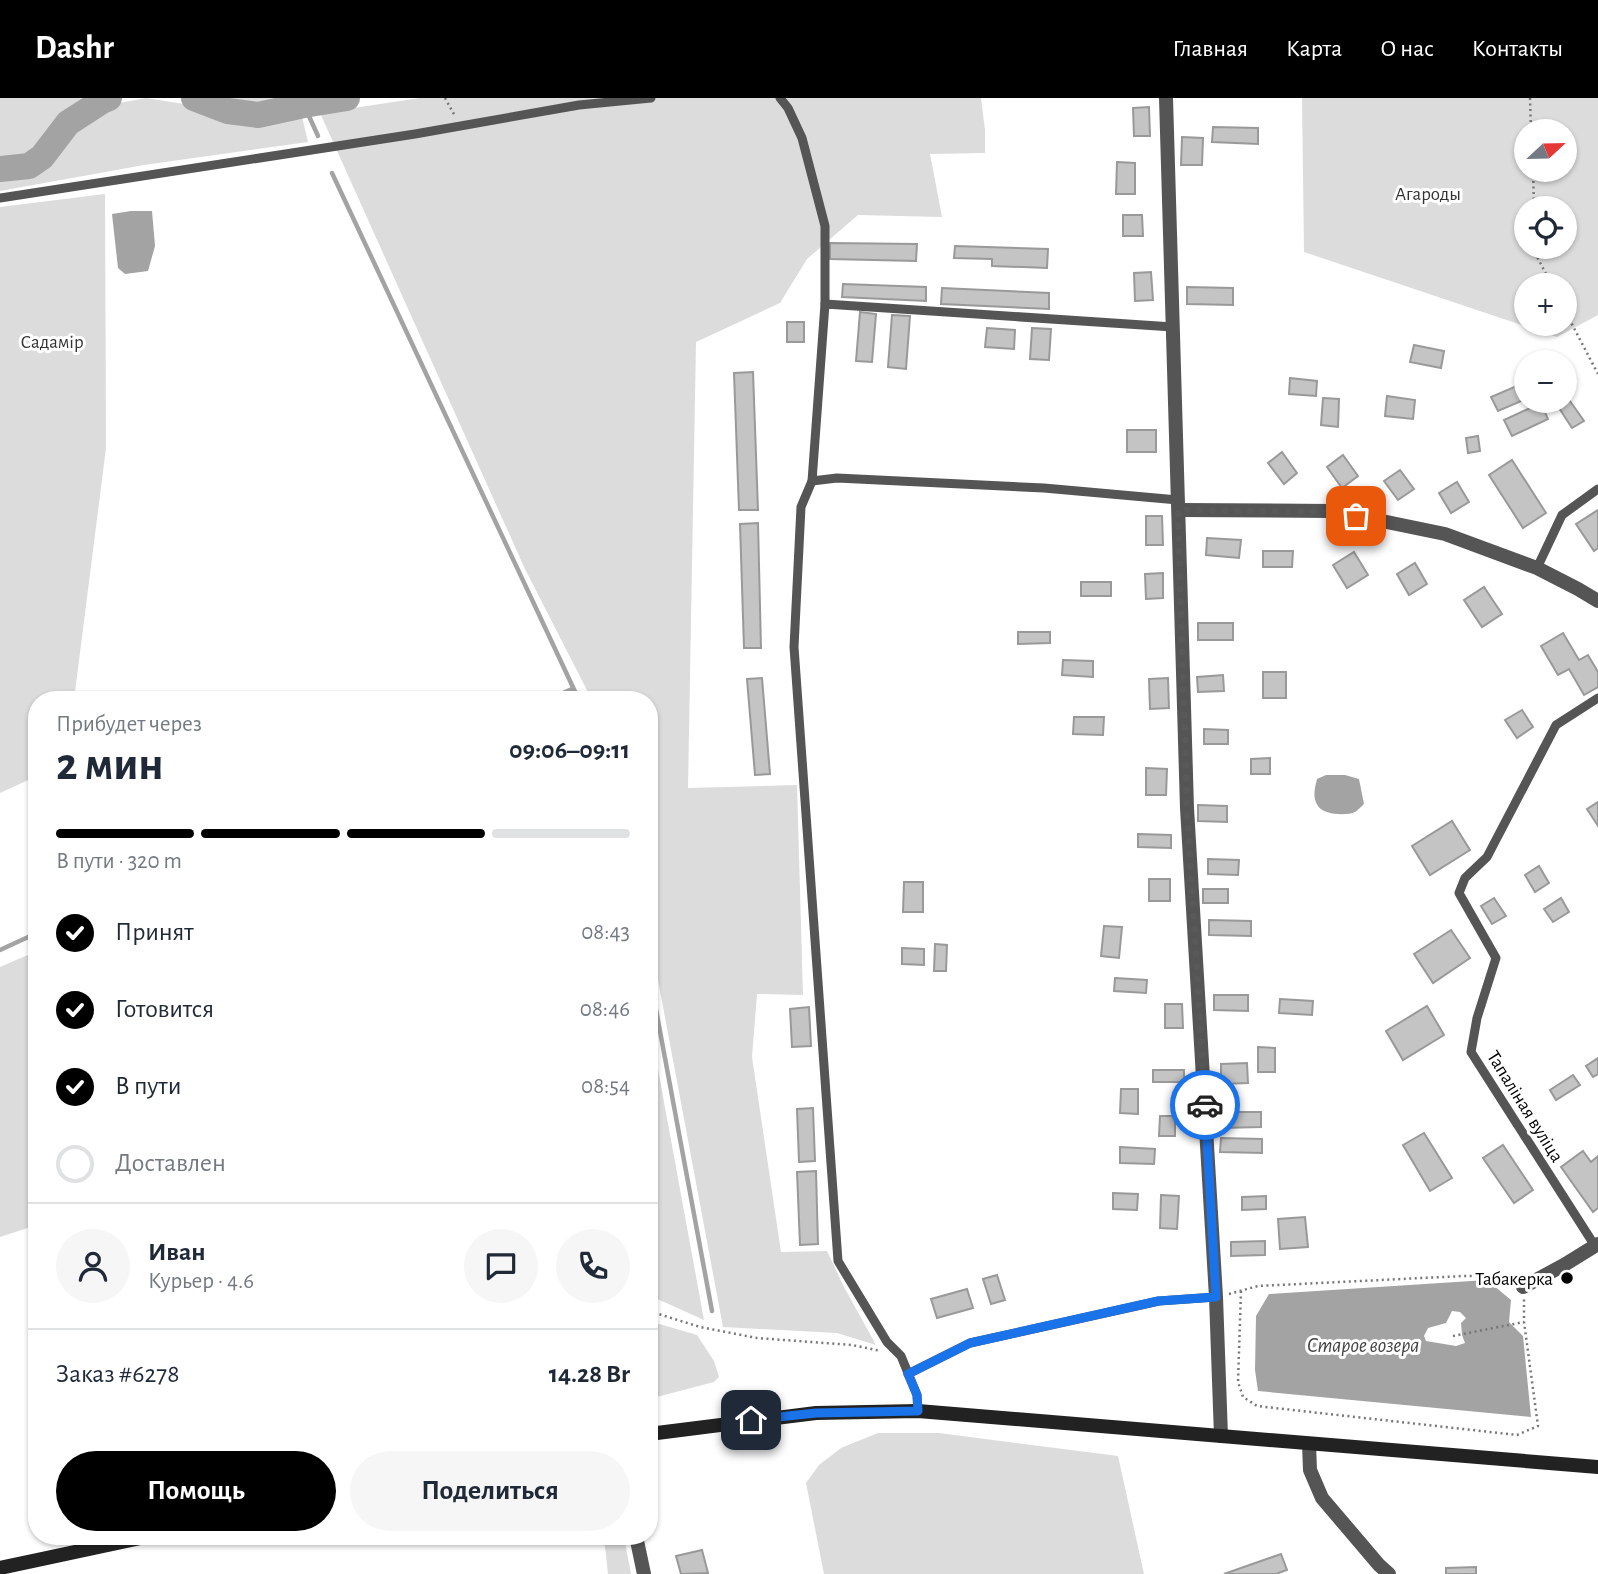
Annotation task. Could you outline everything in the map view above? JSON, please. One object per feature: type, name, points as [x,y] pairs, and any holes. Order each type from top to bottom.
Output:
[{"type":"main road","points":[[658,1433],[816,1413],[918,1411],[1598,1467]]},
{"type":"main road","points":[[0,1568],[108,1545]]},
{"type":"street","points":[[1166,98],[1187,808],[1216,1297],[1221,1436]]},
{"type":"street","points":[[1178,505],[1333,512],[1445,534],[1537,568],[1598,601]]},
{"type":"street","points":[[1523,1287],[1597,1245]]},
{"type":"street","points":[[1309,1444],[1310,1470],[1322,1497],[1389,1574]]},
{"type":"street","points":[[638,1545],[644,1574]]},
{"type":"lane","points":[[0,198],[579,105],[651,98]]},
{"type":"lane","points":[[780,98],[788,108],[802,138],[825,226],[825,304],[812,481],[801,507],[794,648],[838,1261],[887,1342],[901,1356],[917,1395],[918,1411]]},
{"type":"lane","points":[[825,304],[1173,327]]},
{"type":"lane","points":[[812,481],[837,478],[1044,488],[1178,505]]},
{"type":"lane","points":[[1537,568],[1562,515],[1598,489]]},
{"type":"lane","name":"Тапаліная вуліца","points":[[1597,1245],[1471,1052],[1477,1018],[1496,958],[1460,893],[1465,878],[1487,857],[1556,725],[1598,698]]},
{"type":"lane","points":[[908,1374],[970,1343],[1158,1301],[1216,1297]]},
{"type":"path","points":[[1530,98],[1531,119]]},
{"type":"path","points":[[445,99],[461,126]]},
{"type":"path","points":[[1577,334],[1598,374]]},
{"type":"path","points":[[1216,1297],[1258,1286],[1510,1276],[1523,1287],[1524,1322],[1538,1426],[1517,1435],[1257,1406],[1243,1397],[1238,1382],[1241,1291]]},
{"type":"path","points":[[658,1314],[701,1327],[757,1338],[852,1345],[901,1356]]},
{"type":"path","points":[[1453,1336],[1524,1322]]},
{"type":"green space","points":[[0,98],[92,98],[70,112],[37,151],[23,158],[0,159]]},
{"type":"green space","points":[[146,98],[184,104],[222,120],[254,124],[302,117],[308,142],[144,165],[0,191],[0,180],[32,171],[53,158],[88,120],[119,103]]},
{"type":"green space","points":[[215,98],[299,98],[247,105]]},
{"type":"green space","points":[[420,98],[981,98],[985,153],[930,154],[942,217],[858,215],[807,259],[780,303],[696,342],[688,788],[797,785],[803,995],[757,994],[752,1057],[781,1252],[827,1251],[876,1345],[837,1333],[723,1327],[658,980],[658,691],[587,691],[525,569],[320,113]]},
{"type":"green space","name":"Агароды","points":[[1302,98],[1598,98],[1598,315],[1577,326],[1577,273],[1514,273],[1514,323],[1304,252]]},
{"type":"green space","name":"Садамір","points":[[105,194],[106,448],[75,691],[28,691],[28,780],[0,793],[0,207]]},
{"type":"green space","points":[[28,955],[28,1228],[0,1237],[0,967]]},
{"type":"green space","points":[[658,1069],[704,1320],[658,1299]]},
{"type":"green space","points":[[658,1324],[697,1335],[714,1361],[719,1377],[714,1382],[658,1397]]},
{"type":"green space","points":[[878,1433],[939,1433],[1118,1456],[1144,1574],[824,1574],[806,1483],[819,1465],[841,1448]]},
{"type":"green space","points":[[605,1545],[626,1545],[631,1574],[608,1574]]},
{"type":"water","points":[[152,211],[155,246],[148,271],[125,274],[118,268],[112,214]]},
{"type":"water","points":[[1326,775],[1345,775],[1359,779],[1364,804],[1355,812],[1346,814],[1330,813],[1321,809],[1315,800],[1315,789],[1317,779]]},
{"type":"water","name":"Старое возера","points":[[1487,1280],[1511,1300],[1509,1322],[1523,1336],[1531,1417],[1258,1391],[1255,1370],[1256,1316],[1269,1294]],"holes":[[[1452,1311],[1460,1312],[1466,1318],[1461,1323],[1465,1343],[1456,1346],[1426,1341],[1424,1336],[1428,1328],[1446,1323]]]},
{"type":"building","points":[[1149,107],[1150,136],[1134,136],[1133,108]]},
{"type":"building","points":[[1213,127],[1258,128],[1258,144],[1212,142]]},
{"type":"building","points":[[1182,137],[1203,138],[1202,165],[1181,165]]},
{"type":"building","points":[[1117,162],[1135,163],[1135,194],[1116,194]]},
{"type":"building","points":[[1123,215],[1142,215],[1143,236],[1123,236]]},
{"type":"building","points":[[830,243],[917,244],[916,261],[830,259]]},
{"type":"building","points":[[955,246],[1048,249],[1047,268],[992,266],[992,259],[954,258]]},
{"type":"building","points":[[1151,272],[1153,300],[1135,301],[1134,273]]},
{"type":"building","points":[[843,284],[926,287],[926,301],[842,297]]},
{"type":"building","points":[[1187,287],[1233,288],[1233,305],[1187,304]]},
{"type":"building","points":[[942,288],[1049,293],[1049,309],[941,304]]},
{"type":"building","points":[[860,312],[876,314],[872,362],[856,361]]},
{"type":"building","points":[[892,315],[910,316],[906,369],[888,367]]},
{"type":"building","points":[[787,322],[804,322],[804,342],[787,342]]},
{"type":"building","points":[[987,328],[1015,330],[1014,349],[985,347]]},
{"type":"building","points":[[1032,328],[1051,329],[1049,360],[1030,359]]},
{"type":"building","points":[[1414,345],[1444,351],[1441,368],[1410,362]]},
{"type":"building","points":[[753,372],[758,510],[739,510],[734,373]]},
{"type":"building","points":[[1290,378],[1317,381],[1316,396],[1289,394]]},
{"type":"building","points":[[1514,387],[1514,404],[1498,411],[1491,397]]},
{"type":"building","points":[[1387,396],[1415,400],[1413,419],[1385,416]]},
{"type":"building","points":[[1323,398],[1339,399],[1338,427],[1321,425]]},
{"type":"building","points":[[1577,411],[1584,421],[1572,428],[1562,413]]},
{"type":"building","points":[[1519,413],[1545,413],[1548,419],[1512,436],[1504,420]]},
{"type":"building","points":[[1127,430],[1156,430],[1156,452],[1127,452]]},
{"type":"building","points":[[1478,436],[1480,451],[1468,453],[1466,438]]},
{"type":"building","points":[[1282,452],[1297,473],[1284,484],[1268,463]]},
{"type":"building","points":[[1343,455],[1358,476],[1342,488],[1327,467]]},
{"type":"building","points":[[1512,460],[1546,513],[1523,528],[1489,475]]},
{"type":"building","points":[[1400,470],[1414,489],[1398,500],[1384,481]]},
{"type":"building","points":[[1457,482],[1469,502],[1451,513],[1439,493]]},
{"type":"building","points":[[1598,510],[1598,548],[1594,551],[1576,524]]},
{"type":"building","points":[[1146,516],[1162,516],[1163,545],[1146,545]]},
{"type":"building","points":[[758,523],[761,648],[744,648],[740,524]]},
{"type":"building","points":[[1207,538],[1241,540],[1239,558],[1206,555]]},
{"type":"building","points":[[1263,551],[1293,551],[1292,567],[1263,567]]},
{"type":"building","points":[[1354,552],[1368,575],[1347,588],[1333,565]]},
{"type":"building","points":[[1415,563],[1427,584],[1409,595],[1397,574]]},
{"type":"building","points":[[1163,573],[1163,598],[1146,599],[1145,574]]},
{"type":"building","points":[[1081,582],[1111,582],[1111,596],[1081,596]]},
{"type":"building","points":[[1484,587],[1502,614],[1482,627],[1464,600]]},
{"type":"building","points":[[1198,623],[1233,623],[1233,640],[1198,640]]},
{"type":"building","points":[[1018,632],[1050,632],[1050,643],[1018,644]]},
{"type":"building","points":[[1563,633],[1579,660],[1588,655],[1598,672],[1598,687],[1584,695],[1569,669],[1558,675],[1541,646]]},
{"type":"building","points":[[1063,660],[1093,661],[1093,677],[1062,675]]},
{"type":"building","points":[[1263,672],[1286,672],[1286,698],[1263,698]]},
{"type":"building","points":[[1223,675],[1224,691],[1198,692],[1197,677]]},
{"type":"building","points":[[762,678],[770,774],[755,775],[747,679]]},
{"type":"building","points":[[1168,678],[1169,708],[1150,709],[1149,679]]},
{"type":"building","points":[[1522,710],[1533,727],[1517,738],[1505,720]]},
{"type":"building","points":[[1074,717],[1104,717],[1103,735],[1073,734]]},
{"type":"building","points":[[1204,729],[1228,730],[1228,744],[1204,744]]},
{"type":"building","points":[[1270,758],[1270,774],[1251,774],[1251,759]]},
{"type":"building","points":[[1146,768],[1167,769],[1166,795],[1146,795]]},
{"type":"building","points":[[1598,802],[1598,826],[1587,809]]},
{"type":"building","points":[[1198,805],[1227,806],[1227,822],[1198,821]]},
{"type":"building","points":[[1452,821],[1470,850],[1430,875],[1412,846]]},
{"type":"building","points":[[1138,834],[1171,835],[1171,848],[1138,847]]},
{"type":"building","points":[[1208,859],[1239,860],[1238,875],[1208,874]]},
{"type":"building","points":[[1539,866],[1549,883],[1535,892],[1525,875]]},
{"type":"building","points":[[1149,879],[1170,879],[1170,901],[1149,901]]},
{"type":"building","points":[[904,882],[923,882],[923,912],[903,912]]},
{"type":"building","points":[[1203,889],[1228,889],[1228,903],[1203,903]]},
{"type":"building","points":[[1494,898],[1506,916],[1492,924],[1481,906]]},
{"type":"building","points":[[1561,898],[1569,912],[1553,922],[1544,909]]},
{"type":"building","points":[[1209,920],[1251,921],[1251,936],[1209,935]]},
{"type":"building","points":[[1104,926],[1122,927],[1119,958],[1101,956]]},
{"type":"building","points":[[1451,930],[1470,958],[1433,983],[1414,954]]},
{"type":"building","points":[[935,944],[947,945],[946,971],[934,971]]},
{"type":"building","points":[[902,948],[924,949],[924,965],[902,964]]},
{"type":"building","points":[[1115,978],[1147,980],[1146,993],[1114,991]]},
{"type":"building","points":[[1214,995],[1248,995],[1248,1011],[1214,1010]]},
{"type":"building","points":[[1280,999],[1313,1001],[1312,1015],[1279,1013]]},
{"type":"building","points":[[1165,1004],[1182,1004],[1183,1028],[1165,1028]]},
{"type":"building","points":[[1427,1006],[1444,1035],[1403,1060],[1386,1031]]},
{"type":"building","points":[[809,1007],[811,1046],[792,1047],[790,1009]]},
{"type":"building","points":[[1258,1047],[1275,1048],[1275,1072],[1258,1072]]},
{"type":"building","points":[[1598,1058],[1598,1074],[1593,1077],[1586,1066]]},
{"type":"building","points":[[1247,1063],[1248,1083],[1221,1084],[1221,1064]]},
{"type":"building","points":[[1153,1070],[1184,1070],[1184,1082],[1153,1082]]},
{"type":"building","points":[[1573,1075],[1580,1085],[1556,1100],[1550,1090]]},
{"type":"building","points":[[1121,1089],[1138,1089],[1138,1114],[1120,1113]]},
{"type":"building","points":[[813,1108],[815,1161],[799,1162],[797,1109]]},
{"type":"building","points":[[1221,1112],[1261,1112],[1261,1127],[1221,1128]]},
{"type":"building","points":[[1160,1116],[1175,1116],[1175,1136],[1159,1136]]},
{"type":"building","points":[[1424,1133],[1452,1178],[1430,1191],[1403,1145]]},
{"type":"building","points":[[1221,1138],[1262,1139],[1262,1153],[1220,1152]]},
{"type":"building","points":[[1503,1145],[1533,1190],[1514,1203],[1483,1158]]},
{"type":"building","points":[[1120,1147],[1155,1149],[1154,1164],[1120,1163]]},
{"type":"building","points":[[1583,1151],[1591,1162],[1598,1156],[1598,1208],[1593,1212],[1561,1167]]},
{"type":"building","points":[[816,1171],[818,1244],[800,1245],[797,1172]]},
{"type":"building","points":[[1113,1193],[1138,1194],[1137,1210],[1113,1209]]},
{"type":"building","points":[[1161,1195],[1179,1196],[1177,1229],[1160,1228]]},
{"type":"building","points":[[1266,1196],[1266,1209],[1242,1210],[1242,1197]]},
{"type":"building","points":[[1305,1217],[1308,1247],[1280,1249],[1278,1219]]},
{"type":"building","points":[[1265,1241],[1265,1255],[1231,1256],[1231,1242]]},
{"type":"building","points":[[997,1275],[1005,1300],[991,1304],[983,1279]]},
{"type":"building","points":[[967,1289],[973,1308],[937,1318],[931,1299]]},
{"type":"building","points":[[702,1550],[708,1573],[681,1574],[676,1556]]},
{"type":"building","points":[[1281,1554],[1287,1570],[1276,1574],[1224,1574]]},
{"type":"building","points":[[1476,1567],[1476,1574],[1446,1574],[1446,1568]]},
{"type":"waterway","points":[[0,169],[29,166],[42,157],[68,123],[109,98]]},
{"type":"waterway","points":[[194,98],[228,111],[258,115],[347,98]]},
{"type":"waterway","points":[[304,105],[318,136]]},
{"type":"waterway","points":[[332,173],[575,691]]},
{"type":"waterway","points":[[567,691],[572,689]]},
{"type":"waterway","points":[[0,950],[28,937]]},
{"type":"waterway","points":[[658,1020],[712,1311]]},
{"type":"way so far","points":[[1205,1105],[1187,808],[1178,510],[1333,512],[1356,516]]},
{"type":"place","name":"Табакерка","points":[[1567,1278]]},
{"type":"route","points":[[751,1420],[816,1413],[918,1411],[917,1395],[908,1374],[970,1343],[1158,1301],[1216,1297],[1205,1105]]}]
